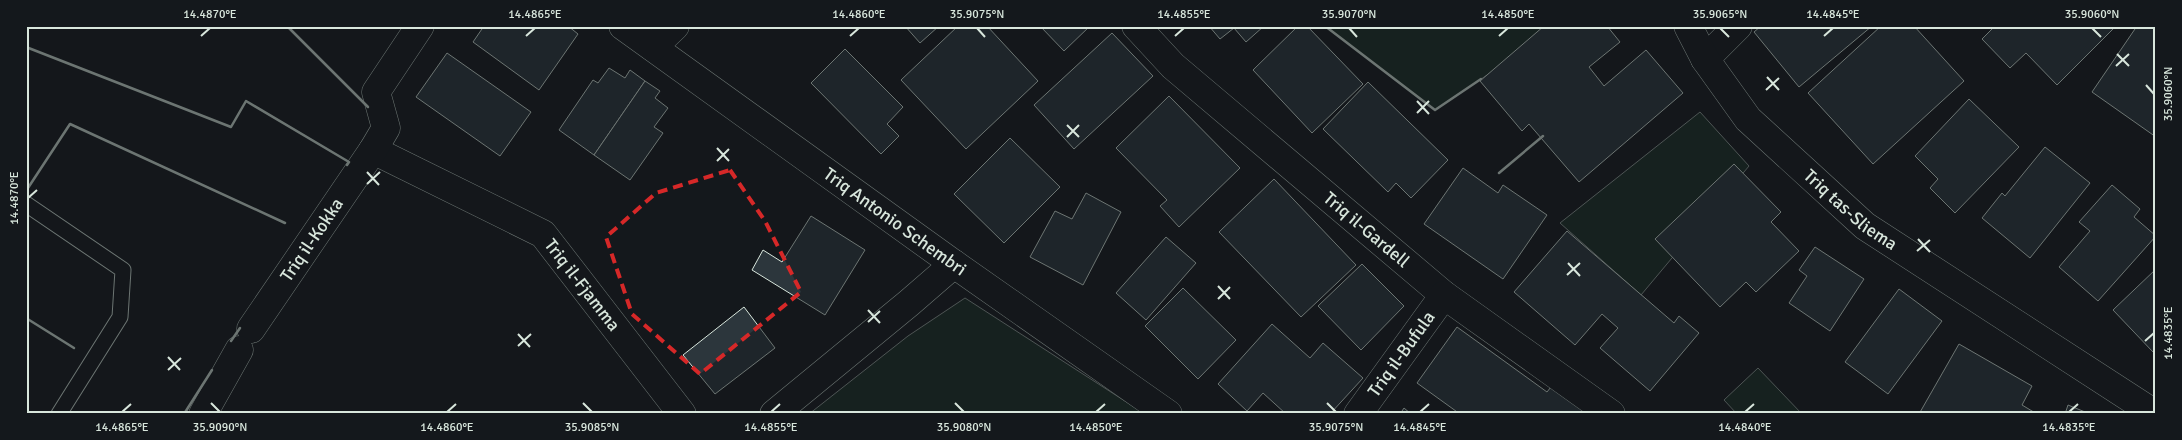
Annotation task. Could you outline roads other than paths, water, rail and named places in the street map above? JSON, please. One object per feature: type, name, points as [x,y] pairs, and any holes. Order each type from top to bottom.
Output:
[{"type":"street","name":"Triq il-Kokka","points":[[203,414],[245,339],[386,128],[376,92],[420,26]]},
{"type":"street","name":"Triq Antonio Schembri","points":[[623,26],[954,264],[1168,414]]},
{"type":"street","points":[[653,47],[675,26]]},
{"type":"street","name":"Triq il-Gardell","points":[[1136,26],[1173,66],[1444,295],[1611,414]]},
{"type":"street","name":"Triq tas-Sliema","points":[[1688,26],[1705,59],[1748,119],[1865,226],[2155,414]]},
{"type":"street","points":[[1705,59],[1738,26]]},
{"type":"street","name":"Triq il-Fjamma","points":[[372,150],[543,234],[682,414]]},
{"type":"street","points":[[774,414],[910,303],[954,264]]},
{"type":"street","name":"Triq il-Bufula","points":[[1358,414],[1444,295]]},
{"type":"lane","points":[[26,204],[123,270],[120,317],[59,414]]}]
